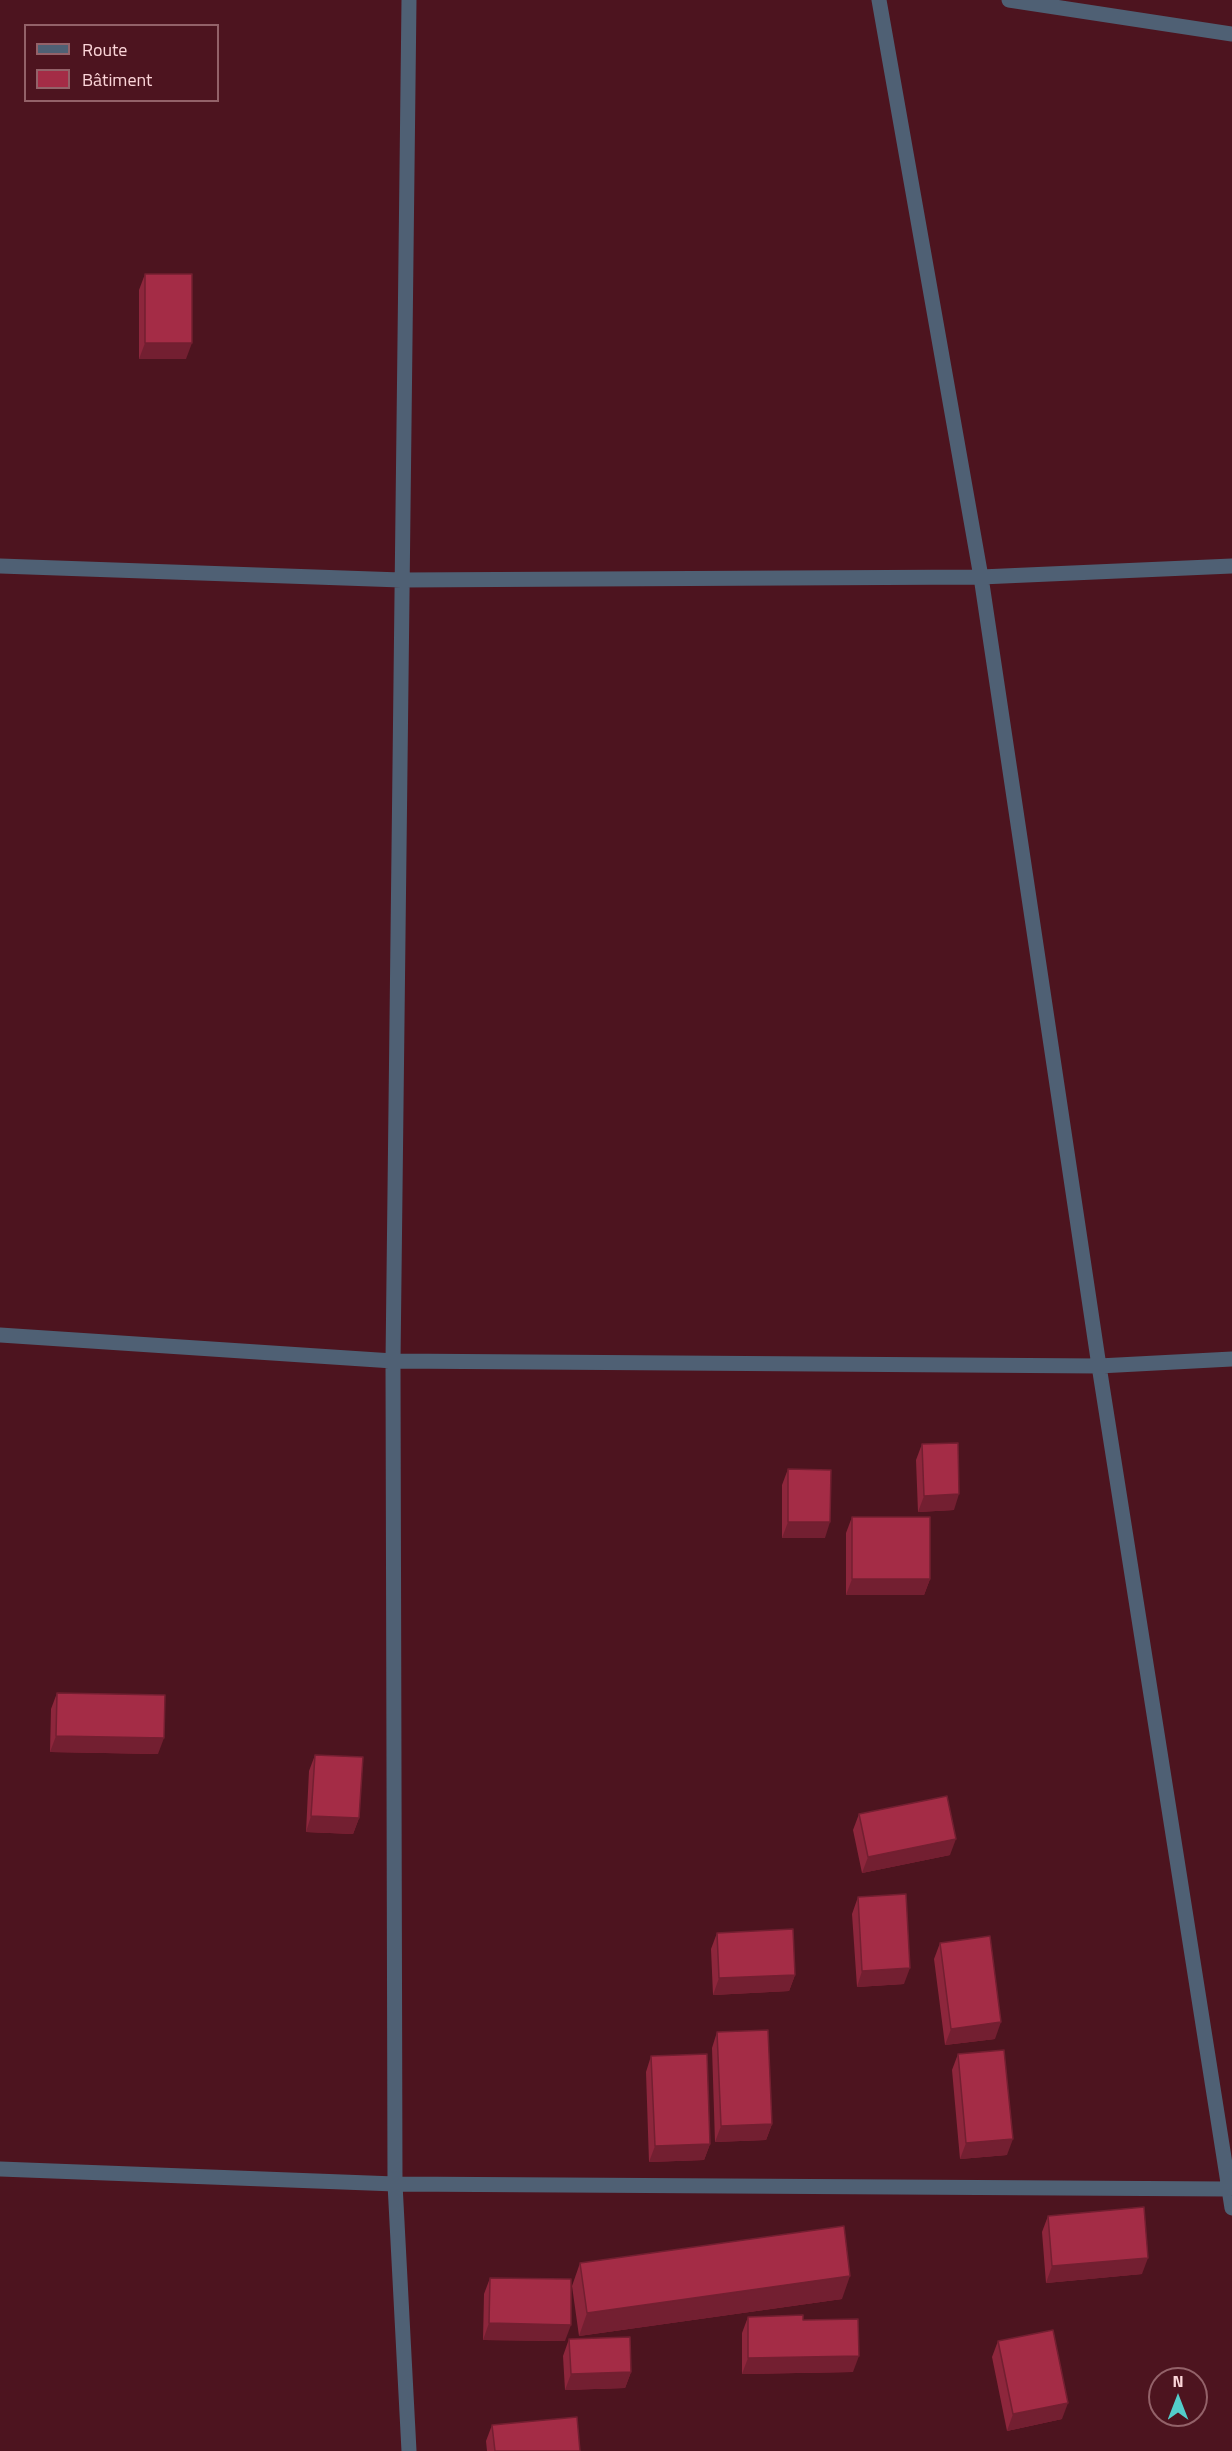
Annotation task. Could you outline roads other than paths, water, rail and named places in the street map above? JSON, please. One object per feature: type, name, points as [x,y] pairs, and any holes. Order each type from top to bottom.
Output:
[{"type":"street","points":[[409,0],[393,1361],[395,2184],[410,2451]]},
{"type":"street","points":[[879,0],[981,577],[1099,1366],[1232,2208]]},
{"type":"street","points":[[1009,0],[1232,34]]},
{"type":"street","points":[[0,566],[401,580],[981,577],[1232,566]]},
{"type":"street","points":[[0,1335],[393,1361],[1099,1366],[1232,1359]]},
{"type":"street","points":[[0,2169],[395,2184],[1228,2189]]}]
